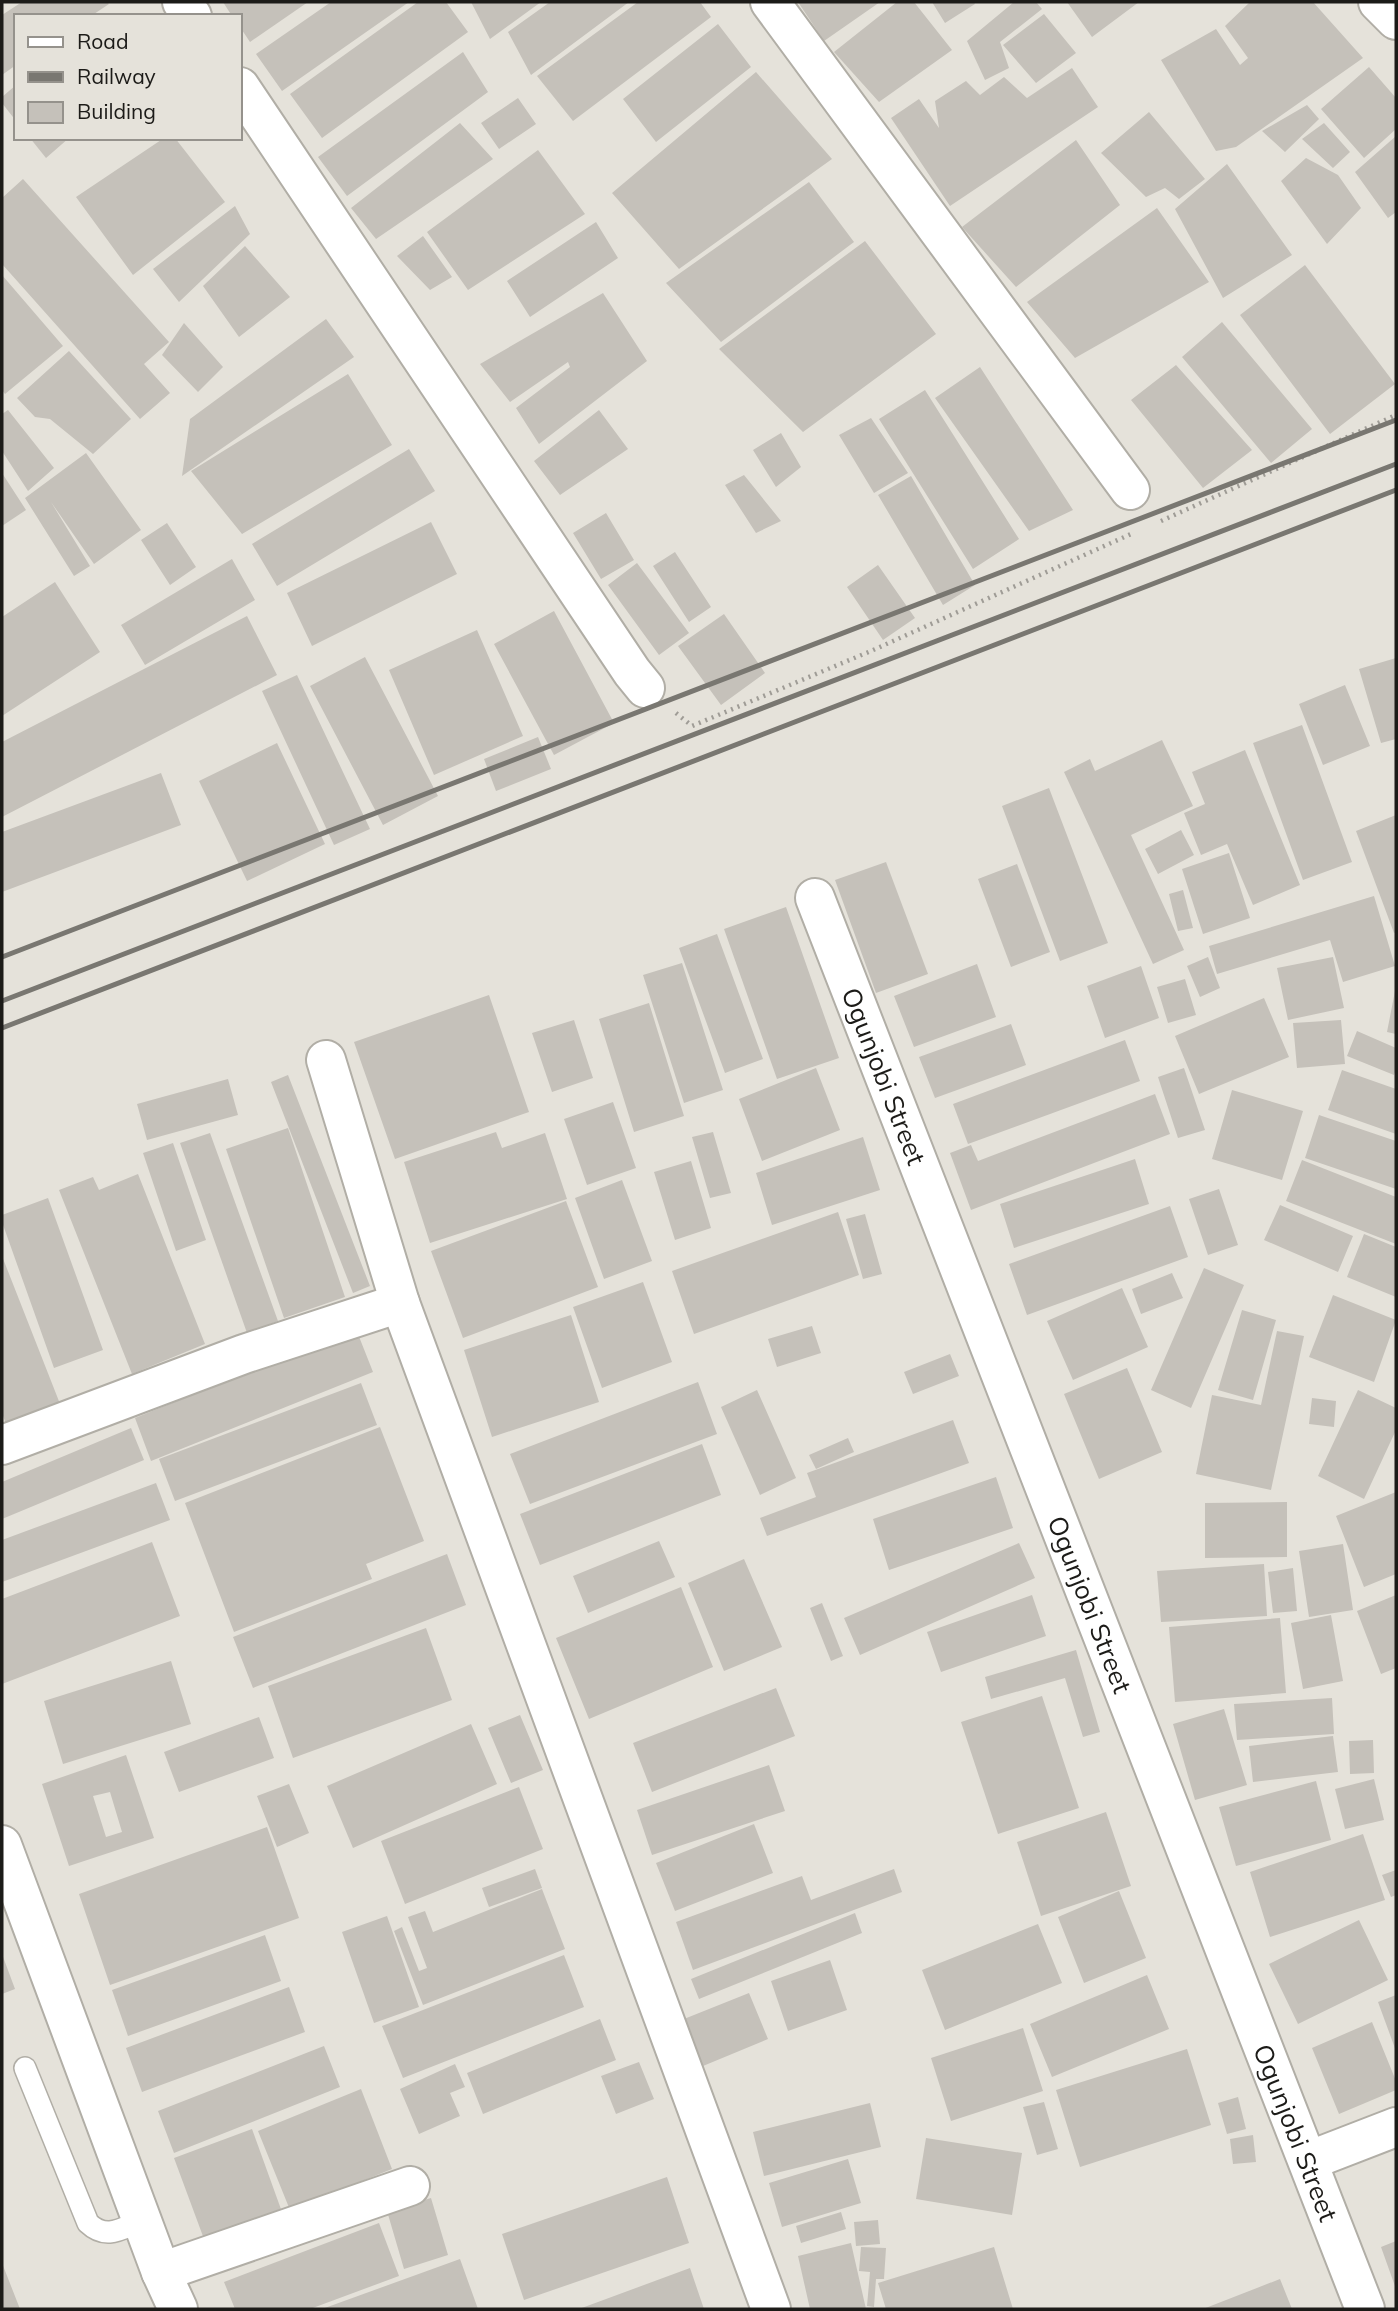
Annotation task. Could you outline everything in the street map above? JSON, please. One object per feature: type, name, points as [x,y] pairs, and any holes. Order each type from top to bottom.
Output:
[{"type":"street","points":[[771,2],[1130,490]]},
{"type":"street","points":[[1378,2],[1396,20]]},
{"type":"street","points":[[242,90],[645,688]]},
{"type":"street","name":"Ogunjobi Street","points":[[815,898],[1365,2309]]},
{"type":"street","points":[[326,1060],[400,1303],[771,2309]]},
{"type":"street","points":[[2,1445],[244,1354],[400,1303]]},
{"type":"street","points":[[2,1845],[161,2272],[178,2309]]},
{"type":"street","points":[[1308,2161],[1396,2127]]},
{"type":"street","points":[[161,2272],[410,2186]]},
{"type":"lane","points":[[25,2068],[88,2223],[96,2230],[108,2233],[143,2220]]},
{"type":"path","points":[[1159,522],[1396,415]]},
{"type":"path","points":[[645,688],[692,726],[871,651],[1134,533]]},
{"type":"building","points":[[22,2],[109,4],[94,14],[14,14],[14,66],[2,75],[2,15]]},
{"type":"building","points":[[223,2],[308,2],[250,42],[242,30],[242,14],[231,14]]},
{"type":"building","points":[[331,2],[409,2],[282,91],[256,54]]},
{"type":"building","points":[[418,2],[446,2],[468,32],[322,138],[290,94]]},
{"type":"building","points":[[471,2],[541,2],[490,39]]},
{"type":"building","points":[[550,2],[629,2],[531,75],[508,32]]},
{"type":"building","points":[[638,2],[700,2],[711,17],[573,121],[537,76]]},
{"type":"building","points":[[798,2],[880,2],[824,41]]},
{"type":"building","points":[[897,2],[914,2],[952,50],[879,102],[834,52]]},
{"type":"building","points":[[932,2],[974,2],[975,4],[945,23]]},
{"type":"building","points":[[1014,2],[1036,2],[1042,9],[1000,42],[1009,68],[985,80],[967,41]]},
{"type":"building","points":[[1067,2],[1139,2],[1092,37]]},
{"type":"building","points":[[1250,2],[1313,2],[1363,58],[1236,147],[1216,151],[1161,60],[1216,29],[1240,65],[1248,58],[1225,26]]},
{"type":"building","points":[[1044,14],[1076,53],[1036,83],[1003,45]]},
{"type":"building","points":[[718,24],[751,67],[656,142],[623,99]]},
{"type":"building","points":[[463,52],[488,92],[347,196],[318,157]]},
{"type":"building","points":[[1369,67],[1396,98],[1396,129],[1364,158],[1321,109]]},
{"type":"building","points":[[1072,68],[1098,107],[950,206],[891,118],[919,99],[939,128],[935,101],[966,81],[980,95],[1004,77],[1027,98]]},
{"type":"building","points":[[756,72],[832,159],[679,269],[612,193]]},
{"type":"building","points":[[14,87],[14,118],[2,103],[2,97]]},
{"type":"building","points":[[518,98],[536,124],[499,149],[481,123]]},
{"type":"building","points":[[1307,105],[1319,119],[1285,152],[1262,131]]},
{"type":"building","points":[[1149,112],[1205,179],[1179,199],[1165,188],[1146,197],[1101,153]]},
{"type":"building","points":[[460,123],[493,159],[376,239],[351,208]]},
{"type":"building","points":[[1324,123],[1350,152],[1333,168],[1302,139]]},
{"type":"building","points":[[1396,136],[1396,212],[1388,218],[1355,172]]},
{"type":"building","points":[[32,140],[67,140],[46,158]]},
{"type":"building","points":[[161,140],[177,140],[225,202],[133,275],[76,197]]},
{"type":"building","points":[[1076,140],[1120,205],[1016,287],[962,227]]},
{"type":"building","points":[[538,150],[585,214],[468,290],[427,232]]},
{"type":"building","points":[[1306,158],[1338,175],[1361,208],[1327,244],[1281,181]]},
{"type":"building","points":[[1227,164],[1292,255],[1223,298],[1175,209]]},
{"type":"building","points":[[23,179],[169,342],[144,364],[170,393],[140,419],[2,264],[2,198]]},
{"type":"building","points":[[809,182],[854,242],[721,342],[666,283]]},
{"type":"building","points":[[235,206],[250,234],[179,302],[153,269]]},
{"type":"building","points":[[1157,208],[1209,282],[1075,358],[1027,302]]},
{"type":"building","points":[[596,222],[618,258],[530,317],[507,281]]},
{"type":"building","points":[[423,236],[452,277],[430,290],[397,256]]},
{"type":"building","points":[[865,241],[936,334],[803,432],[719,349]]},
{"type":"building","points":[[245,246],[290,297],[239,337],[203,286]]},
{"type":"building","points":[[1305,265],[1395,384],[1330,434],[1240,315]]},
{"type":"building","points":[[2,275],[63,346],[5,394],[2,390]]},
{"type":"building","points":[[603,293],[647,361],[539,444],[516,408],[570,367],[568,362],[510,402],[480,364]]},
{"type":"building","points":[[326,319],[354,357],[182,476],[190,419]]},
{"type":"building","points":[[1222,322],[1312,429],[1271,463],[1182,357]]},
{"type":"building","points":[[184,323],[223,367],[198,392],[162,355]]},
{"type":"building","points":[[69,351],[131,419],[93,454],[50,419],[35,417],[17,398]]},
{"type":"building","points":[[1176,365],[1252,450],[1203,488],[1131,400]]},
{"type":"building","points":[[980,367],[1073,510],[1029,531],[935,398]]},
{"type":"building","points":[[348,374],[392,445],[242,534],[191,471]]},
{"type":"building","points":[[925,390],[1019,539],[973,569],[879,419]]},
{"type":"building","points":[[8,410],[54,468],[28,491],[2,451],[2,414]]},
{"type":"building","points":[[599,410],[628,449],[560,495],[534,461]]},
{"type":"building","points":[[871,418],[908,473],[874,493],[839,435]]},
{"type":"building","points":[[781,433],[801,467],[776,487],[753,450]]},
{"type":"building","points":[[409,449],[435,491],[277,586],[252,544]]},
{"type":"building","points":[[86,453],[141,530],[94,564],[51,502],[90,566],[74,576],[25,498]]},
{"type":"building","points":[[2,473],[26,510],[2,526]]},
{"type":"building","points":[[744,475],[781,521],[756,533],[725,485]]},
{"type":"building","points":[[911,476],[975,585],[943,605],[878,495]]},
{"type":"building","points":[[606,513],[634,560],[601,579],[573,533]]},
{"type":"building","points":[[431,522],[457,574],[312,646],[287,593]]},
{"type":"building","points":[[167,523],[196,567],[170,585],[141,540]]},
{"type":"building","points":[[675,552],[711,607],[689,622],[653,566]]},
{"type":"building","points":[[232,559],[255,600],[145,665],[121,625]]},
{"type":"building","points":[[637,563],[689,633],[659,655],[608,585]]},
{"type":"building","points":[[878,565],[915,618],[883,640],[847,587]]},
{"type":"building","points":[[55,582],[100,652],[2,716],[2,617]]},
{"type":"building","points":[[554,611],[614,723],[554,755],[494,644]]},
{"type":"building","points":[[724,614],[765,673],[721,705],[678,646]]},
{"type":"building","points":[[247,616],[277,675],[2,817],[2,742]]},
{"type":"building","points":[[477,630],[523,736],[434,775],[389,670]]},
{"type":"building","points":[[365,657],[438,796],[383,825],[310,686]]},
{"type":"building","points":[[1396,658],[1396,739],[1381,743],[1359,669]]},
{"type":"building","points":[[297,675],[370,829],[334,845],[262,691]]},
{"type":"building","points":[[1345,685],[1370,746],[1323,765],[1299,704]]},
{"type":"building","points":[[1302,725],[1352,862],[1303,880],[1253,743]]},
{"type":"building","points":[[538,737],[551,769],[496,791],[484,759]]},
{"type":"building","points":[[1162,740],[1193,806],[1131,835],[1184,950],[1153,964],[1064,772],[1090,759],[1095,771]]},
{"type":"building","points":[[277,743],[325,844],[247,881],[199,781]]},
{"type":"building","points":[[1245,750],[1300,885],[1253,905],[1227,844],[1201,855],[1184,813],[1205,804],[1192,772]]},
{"type":"building","points":[[161,773],[181,825],[2,892],[2,832]]},
{"type":"building","points":[[1049,788],[1108,943],[1060,961],[1002,806]]},
{"type":"building","points":[[1396,815],[1396,932],[1394,933],[1356,831]]},
{"type":"building","points":[[1181,830],[1194,855],[1158,874],[1145,849]]},
{"type":"building","points":[[1229,853],[1250,918],[1203,934],[1182,869]]},
{"type":"building","points":[[886,862],[928,974],[876,993],[835,880]]},
{"type":"building","points":[[1017,864],[1050,952],[1011,967],[978,879]]},
{"type":"building","points":[[1183,890],[1193,928],[1178,931],[1169,894]]},
{"type":"building","points":[[1374,896],[1395,966],[1343,982],[1330,940],[1217,974],[1209,946]]},
{"type":"building","points":[[786,907],[839,1058],[777,1079],[724,929]]},
{"type":"building","points":[[717,934],[763,1059],[725,1073],[679,948]]},
{"type":"building","points":[[1208,957],[1220,988],[1200,997],[1187,966]]},
{"type":"building","points":[[1333,957],[1344,1008],[1288,1020],[1277,968]]},
{"type":"building","points":[[682,963],[723,1090],[684,1103],[643,975]]},
{"type":"building","points":[[977,964],[996,1017],[914,1047],[894,996]]},
{"type":"building","points":[[1141,966],[1159,1018],[1105,1038],[1087,986]]},
{"type":"building","points":[[1185,979],[1196,1015],[1168,1023],[1157,987]]},
{"type":"building","points":[[1396,991],[1396,1034],[1387,1032]]},
{"type":"building","points":[[489,995],[529,1112],[395,1159],[354,1042]]},
{"type":"building","points":[[1264,998],[1289,1057],[1199,1094],[1175,1036]]},
{"type":"building","points":[[649,1003],[684,1116],[634,1132],[599,1019]]},
{"type":"building","points":[[574,1020],[593,1078],[552,1092],[532,1033]]},
{"type":"building","points":[[1341,1020],[1345,1064],[1297,1068],[1293,1023]]},
{"type":"building","points":[[1011,1024],[1026,1065],[935,1098],[919,1057]]},
{"type":"building","points":[[1357,1031],[1396,1048],[1394,1075],[1347,1056]]},
{"type":"building","points":[[1125,1040],[1140,1081],[968,1144],[953,1104]]},
{"type":"building","points":[[816,1068],[840,1130],[762,1161],[739,1099]]},
{"type":"building","points":[[1184,1068],[1205,1130],[1178,1138],[1158,1077]]},
{"type":"building","points":[[1342,1070],[1396,1089],[1396,1134],[1328,1110]]},
{"type":"building","points":[[288,1075],[370,1286],[353,1293],[271,1082]]},
{"type":"building","points":[[228,1079],[238,1115],[147,1140],[137,1104]]},
{"type":"building","points":[[1232,1090],[1303,1111],[1282,1180],[1212,1159]]},
{"type":"building","points":[[1155,1094],[1170,1134],[971,1210],[950,1153],[971,1145],[978,1161]]},
{"type":"building","points":[[613,1102],[636,1168],[587,1185],[564,1119]]},
{"type":"building","points":[[1319,1115],[1396,1141],[1396,1189],[1305,1158]]},
{"type":"building","points":[[288,1128],[345,1297],[284,1318],[226,1149]]},
{"type":"building","points":[[496,1132],[502,1148],[545,1133],[567,1199],[430,1243],[404,1162]]},
{"type":"building","points":[[713,1132],[731,1193],[710,1198],[692,1137]]},
{"type":"building","points":[[210,1133],[278,1321],[247,1333],[180,1143]]},
{"type":"building","points":[[863,1137],[880,1190],[772,1225],[756,1173]]},
{"type":"building","points":[[173,1143],[206,1240],[176,1251],[143,1153]]},
{"type":"building","points":[[1135,1159],[1149,1204],[1014,1248],[1000,1204]]},
{"type":"building","points":[[1302,1160],[1396,1197],[1396,1244],[1286,1201]]},
{"type":"building","points":[[691,1161],[711,1228],[675,1240],[654,1172]]},
{"type":"building","points":[[138,1174],[205,1344],[132,1374],[59,1190],[93,1177],[99,1190]]},
{"type":"building","points":[[622,1180],[652,1261],[604,1279],[575,1198]]},
{"type":"building","points":[[1219,1189],[1238,1245],[1208,1255],[1189,1199]]},
{"type":"building","points":[[48,1198],[103,1350],[54,1368],[2,1222],[2,1215]]},
{"type":"building","points":[[566,1201],[598,1287],[463,1338],[431,1251]]},
{"type":"building","points":[[1280,1205],[1353,1236],[1338,1272],[1264,1240]]},
{"type":"building","points":[[1170,1206],[1188,1257],[1027,1315],[1009,1264]]},
{"type":"building","points":[[838,1212],[859,1275],[694,1334],[672,1271]]},
{"type":"building","points":[[865,1214],[882,1274],[863,1279],[846,1219]]},
{"type":"building","points":[[1364,1234],[1396,1247],[1396,1297],[1347,1277]]},
{"type":"building","points":[[2,1256],[64,1414],[10,1435],[2,1413]]},
{"type":"building","points":[[1204,1268],[1244,1285],[1191,1408],[1151,1390]]},
{"type":"building","points":[[1172,1273],[1183,1298],[1141,1314],[1132,1289]]},
{"type":"building","points":[[643,1282],[672,1362],[602,1388],[573,1307]]},
{"type":"building","points":[[1122,1288],[1148,1347],[1073,1380],[1047,1321]]},
{"type":"building","points":[[1333,1295],[1396,1320],[1374,1382],[1309,1357]]},
{"type":"building","points":[[1242,1310],[1276,1320],[1253,1400],[1218,1390]]},
{"type":"building","points":[[571,1315],[599,1402],[492,1437],[464,1350]]},
{"type":"building","points":[[812,1326],[821,1353],[777,1367],[768,1339]]},
{"type":"building","points":[[356,1329],[373,1372],[151,1461],[135,1418]]},
{"type":"building","points":[[1277,1331],[1304,1336],[1271,1490],[1196,1474],[1212,1395],[1261,1405]]},
{"type":"building","points":[[950,1354],[959,1376],[913,1394],[904,1372]]},
{"type":"building","points":[[1127,1368],[1162,1452],[1099,1479],[1064,1394]]},
{"type":"building","points":[[698,1382],[717,1434],[530,1504],[510,1454]]},
{"type":"building","points":[[361,1383],[377,1425],[175,1501],[159,1459]]},
{"type":"building","points":[[757,1390],[796,1478],[760,1495],[721,1407]]},
{"type":"building","points":[[1358,1390],[1396,1408],[1396,1430],[1364,1499],[1318,1476]]},
{"type":"building","points":[[1312,1398],[1336,1401],[1334,1427],[1309,1424]]},
{"type":"building","points":[[953,1420],[969,1463],[767,1536],[760,1518],[816,1497],[807,1473]]},
{"type":"building","points":[[380,1427],[424,1541],[366,1564],[372,1579],[234,1632],[185,1503]]},
{"type":"building","points":[[131,1428],[144,1460],[2,1519],[2,1482]]},
{"type":"building","points":[[848,1438],[854,1452],[816,1469],[809,1455]]},
{"type":"building","points":[[702,1444],[721,1495],[540,1565],[520,1514]]},
{"type":"building","points":[[996,1477],[1013,1528],[889,1570],[873,1519]]},
{"type":"building","points":[[156,1483],[170,1520],[2,1582],[2,1540]]},
{"type":"building","points":[[1396,1492],[1396,1574],[1364,1587],[1336,1516]]},
{"type":"building","points":[[1287,1502],[1287,1557],[1205,1558],[1205,1503]]},
{"type":"building","points":[[659,1541],[675,1577],[588,1613],[573,1576]]},
{"type":"building","points":[[152,1542],[180,1616],[2,1684],[2,1599]]},
{"type":"building","points":[[1019,1543],[1035,1578],[860,1655],[844,1618]]},
{"type":"building","points":[[1343,1544],[1353,1610],[1309,1617],[1299,1551]]},
{"type":"building","points":[[447,1554],[466,1605],[253,1688],[233,1637]]},
{"type":"building","points":[[744,1559],[782,1647],[724,1671],[688,1583]]},
{"type":"building","points":[[1264,1564],[1267,1616],[1161,1622],[1157,1571]]},
{"type":"building","points":[[1293,1568],[1297,1611],[1273,1613],[1268,1572]]},
{"type":"building","points":[[681,1587],[713,1667],[589,1719],[556,1638]]},
{"type":"building","points":[[1032,1595],[1046,1636],[941,1672],[927,1632]]},
{"type":"building","points":[[1396,1595],[1396,1668],[1381,1674],[1357,1611]]},
{"type":"building","points":[[822,1603],[843,1656],[831,1661],[810,1608]]},
{"type":"building","points":[[1331,1615],[1343,1681],[1303,1689],[1291,1623]]},
{"type":"building","points":[[1280,1618],[1286,1693],[1175,1702],[1169,1627]]},
{"type":"building","points":[[426,1628],[452,1700],[293,1758],[268,1686]]},
{"type":"building","points":[[1076,1650],[1100,1732],[1083,1737],[1065,1678],[991,1699],[985,1677]]},
{"type":"building","points":[[171,1661],[191,1724],[63,1764],[44,1701]]},
{"type":"building","points":[[776,1688],[795,1736],[652,1792],[633,1743]]},
{"type":"building","points":[[1042,1696],[1079,1808],[998,1834],[961,1722]]},
{"type":"building","points":[[1332,1698],[1334,1734],[1237,1740],[1234,1704]]},
{"type":"building","points":[[1224,1709],[1247,1785],[1195,1800],[1173,1724]]},
{"type":"building","points":[[520,1715],[543,1770],[511,1783],[488,1728]]},
{"type":"building","points":[[259,1717],[274,1758],[179,1792],[164,1752]]},
{"type":"building","points":[[471,1724],[497,1784],[353,1848],[327,1786]]},
{"type":"building","points":[[1333,1736],[1338,1772],[1253,1782],[1249,1746]]},
{"type":"building","points":[[1373,1740],[1374,1773],[1350,1774],[1349,1741]]},
{"type":"building","points":[[126,1755],[154,1838],[69,1866],[42,1784]],"holes":[[[110,1792],[122,1832],[106,1837],[93,1796]]]},
{"type":"building","points":[[769,1765],[785,1811],[652,1855],[637,1810]]},
{"type":"building","points":[[1374,1779],[1384,1820],[1345,1829],[1335,1789]]},
{"type":"building","points":[[1316,1781],[1331,1840],[1236,1866],[1219,1807]]},
{"type":"building","points":[[289,1784],[309,1833],[277,1847],[257,1796]]},
{"type":"building","points":[[519,1787],[543,1849],[405,1904],[381,1841]]},
{"type":"building","points":[[1106,1812],[1131,1886],[1041,1916],[1017,1842]]},
{"type":"building","points":[[754,1824],[773,1873],[675,1911],[656,1863]]},
{"type":"building","points":[[267,1827],[299,1918],[110,1985],[79,1894]]},
{"type":"building","points":[[1363,1834],[1385,1900],[1270,1937],[1250,1872]]},
{"type":"building","points":[[535,1869],[542,1888],[489,1907],[482,1888]]},
{"type":"building","points":[[894,1869],[902,1892],[693,1970],[676,1922],[802,1876],[811,1900]]},
{"type":"building","points":[[1396,1870],[1396,1895],[1391,1897],[1382,1875]]},
{"type":"building","points":[[542,1889],[565,1949],[423,2005],[394,1931],[402,1927],[419,1971],[427,1968],[408,1917],[425,1911],[433,1932]]},
{"type":"building","points":[[1119,1891],[1146,1958],[1084,1983],[1058,1917]]},
{"type":"building","points":[[855,1913],[862,1933],[699,1999],[691,1979]]},
{"type":"building","points":[[387,1916],[419,2007],[374,2023],[342,1932]]},
{"type":"building","points":[[1359,1920],[1388,1980],[1298,2024],[1269,1964]]},
{"type":"building","points":[[1038,1924],[1062,1983],[945,2030],[922,1970]]},
{"type":"building","points":[[265,1935],[281,1981],[128,2036],[112,1990]]},
{"type":"building","points":[[2,1954],[15,1989],[2,1994]]},
{"type":"building","points":[[564,1955],[584,2007],[403,2078],[382,2026]]},
{"type":"building","points":[[830,1960],[847,2010],[788,2031],[771,1981]]},
{"type":"building","points":[[1147,1975],[1169,2029],[1052,2077],[1030,2024]]},
{"type":"building","points":[[289,1987],[305,2032],[142,2092],[126,2048]]},
{"type":"building","points":[[749,1993],[768,2039],[703,2066],[684,2019]]},
{"type":"building","points":[[1396,1995],[1396,2051],[1378,2002]]},
{"type":"building","points":[[600,2019],[616,2060],[483,2114],[467,2073]]},
{"type":"building","points":[[1372,2022],[1396,2081],[1396,2090],[1339,2114],[1312,2048]]},
{"type":"building","points":[[1023,2028],[1043,2091],[951,2121],[931,2058]]},
{"type":"building","points":[[324,2046],[340,2087],[174,2153],[158,2111]]},
{"type":"building","points":[[1187,2049],[1211,2125],[1080,2167],[1056,2090]]},
{"type":"building","points":[[639,2062],[654,2099],[616,2114],[601,2076]]},
{"type":"building","points":[[455,2064],[465,2087],[450,2093],[460,2116],[419,2134],[400,2089]]},
{"type":"building","points":[[361,2089],[392,2169],[290,2210],[258,2131]]},
{"type":"building","points":[[1238,2097],[1246,2129],[1227,2134],[1218,2103]]},
{"type":"building","points":[[1044,2102],[1058,2149],[1037,2155],[1023,2107]]},
{"type":"building","points":[[870,2103],[881,2147],[764,2176],[753,2132]]},
{"type":"building","points":[[252,2129],[282,2212],[204,2239],[174,2158]]},
{"type":"building","points":[[1253,2135],[1256,2162],[1233,2164],[1230,2139]]},
{"type":"building","points":[[926,2138],[1022,2153],[1012,2215],[916,2199]]},
{"type":"building","points":[[848,2159],[861,2203],[782,2227],[769,2183]]},
{"type":"building","points":[[667,2177],[689,2243],[524,2300],[502,2234]]},
{"type":"building","points":[[431,2198],[448,2255],[404,2269],[387,2211]]},
{"type":"building","points":[[841,2212],[846,2229],[801,2243],[796,2226]]},
{"type":"building","points":[[878,2220],[880,2244],[856,2246],[854,2222]]},
{"type":"building","points":[[379,2223],[399,2276],[310,2309],[235,2309],[224,2282]]},
{"type":"building","points":[[1396,2241],[1396,2289],[1381,2247]]},
{"type":"building","points":[[851,2243],[866,2309],[810,2309],[798,2256]]},
{"type":"building","points":[[861,2247],[886,2248],[884,2279],[876,2279],[874,2307],[867,2306],[870,2272],[859,2271]]},
{"type":"building","points":[[994,2247],[1013,2309],[886,2309],[878,2283]]},
{"type":"building","points":[[460,2259],[478,2309],[322,2309]]},
{"type":"building","points":[[2,2263],[20,2309],[2,2309]]},
{"type":"building","points":[[690,2268],[704,2309],[579,2309]]},
{"type":"building","points":[[1280,2279],[1292,2309],[1203,2309]]},
{"type":"railway","points":[[2,957],[1396,420]]},
{"type":"railway","points":[[2,1001],[1396,464]]},
{"type":"railway","points":[[2,1028],[1396,490]]}]
